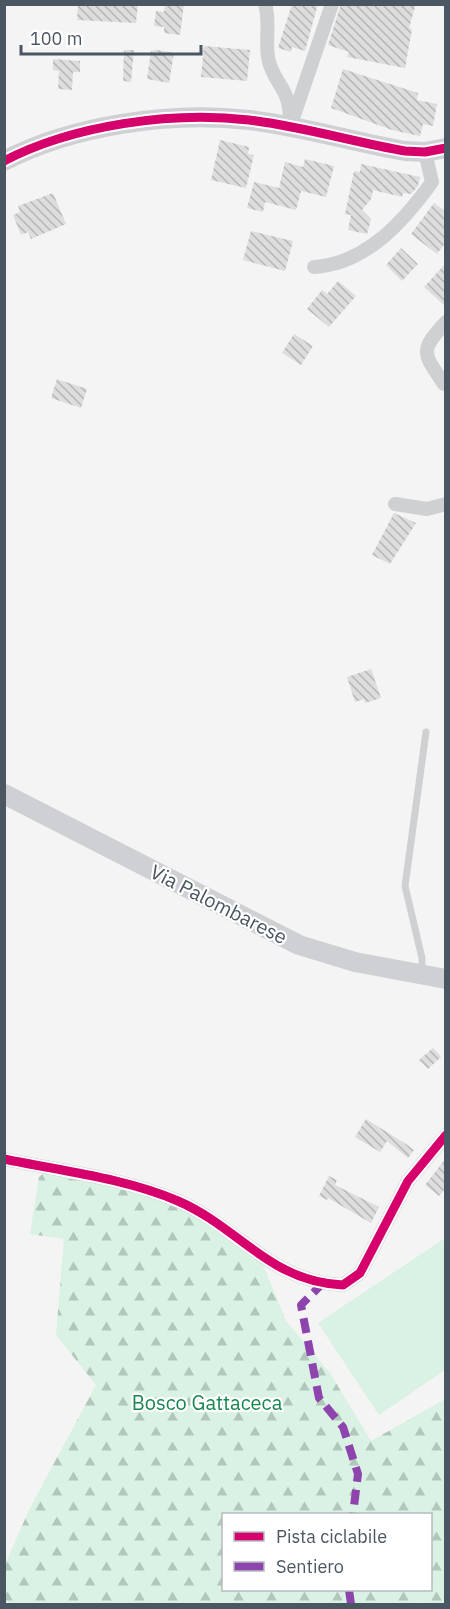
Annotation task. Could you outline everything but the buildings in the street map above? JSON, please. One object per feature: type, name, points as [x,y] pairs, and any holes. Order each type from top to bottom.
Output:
[{"type":"main road","points":[[4,161],[62,139],[159,119],[229,118],[290,127],[396,150],[425,152],[446,148]]},
{"type":"main road","name":"Via Palombarese","points":[[4,794],[299,945],[344,959],[446,979]]},
{"type":"street","points":[[265,4],[269,21],[269,60],[287,95],[290,127]]},
{"type":"street","points":[[290,127],[332,4]]},
{"type":"street","points":[[314,267],[345,262],[393,230],[407,216],[432,182],[425,152]]},
{"type":"street","points":[[432,182],[446,188]]},
{"type":"street","points":[[444,384],[426,357],[425,349],[429,339],[446,322]]},
{"type":"street","points":[[395,504],[427,509],[446,504]]},
{"type":"street","points":[[4,1159],[113,1181],[174,1200],[197,1212],[286,1272],[344,1285],[355,1279],[362,1271],[408,1181],[422,1160],[446,1135]]},
{"type":"lane","points":[[421,975],[422,958],[405,886],[426,732]]},
{"type":"green space","name":"Bosco Gattaceca","points":[[50,1168],[182,1199],[260,1257],[286,1321],[330,1373],[371,1441],[445,1399],[445,1604],[9,1604],[5,1599],[5,1564],[30,1508],[96,1385],[56,1335],[64,1239],[30,1234],[39,1177]]},
{"type":"green space","points":[[445,1238],[445,1370],[379,1415],[318,1323]]},
{"type":"marked path","points":[[324,1282],[301,1305],[319,1398],[343,1427],[358,1474],[353,1513]]},
{"type":"marked path","points":[[349,1591],[351,1604]]},
{"type":"cycle path","points":[[4,161],[61,138],[92,130],[124,124],[188,118],[249,120],[405,151],[425,152],[446,148]]},
{"type":"cycle path","points":[[4,1159],[92,1176],[157,1193],[200,1212],[256,1252],[295,1274],[317,1282],[343,1285],[360,1273],[408,1181],[446,1135]]}]
